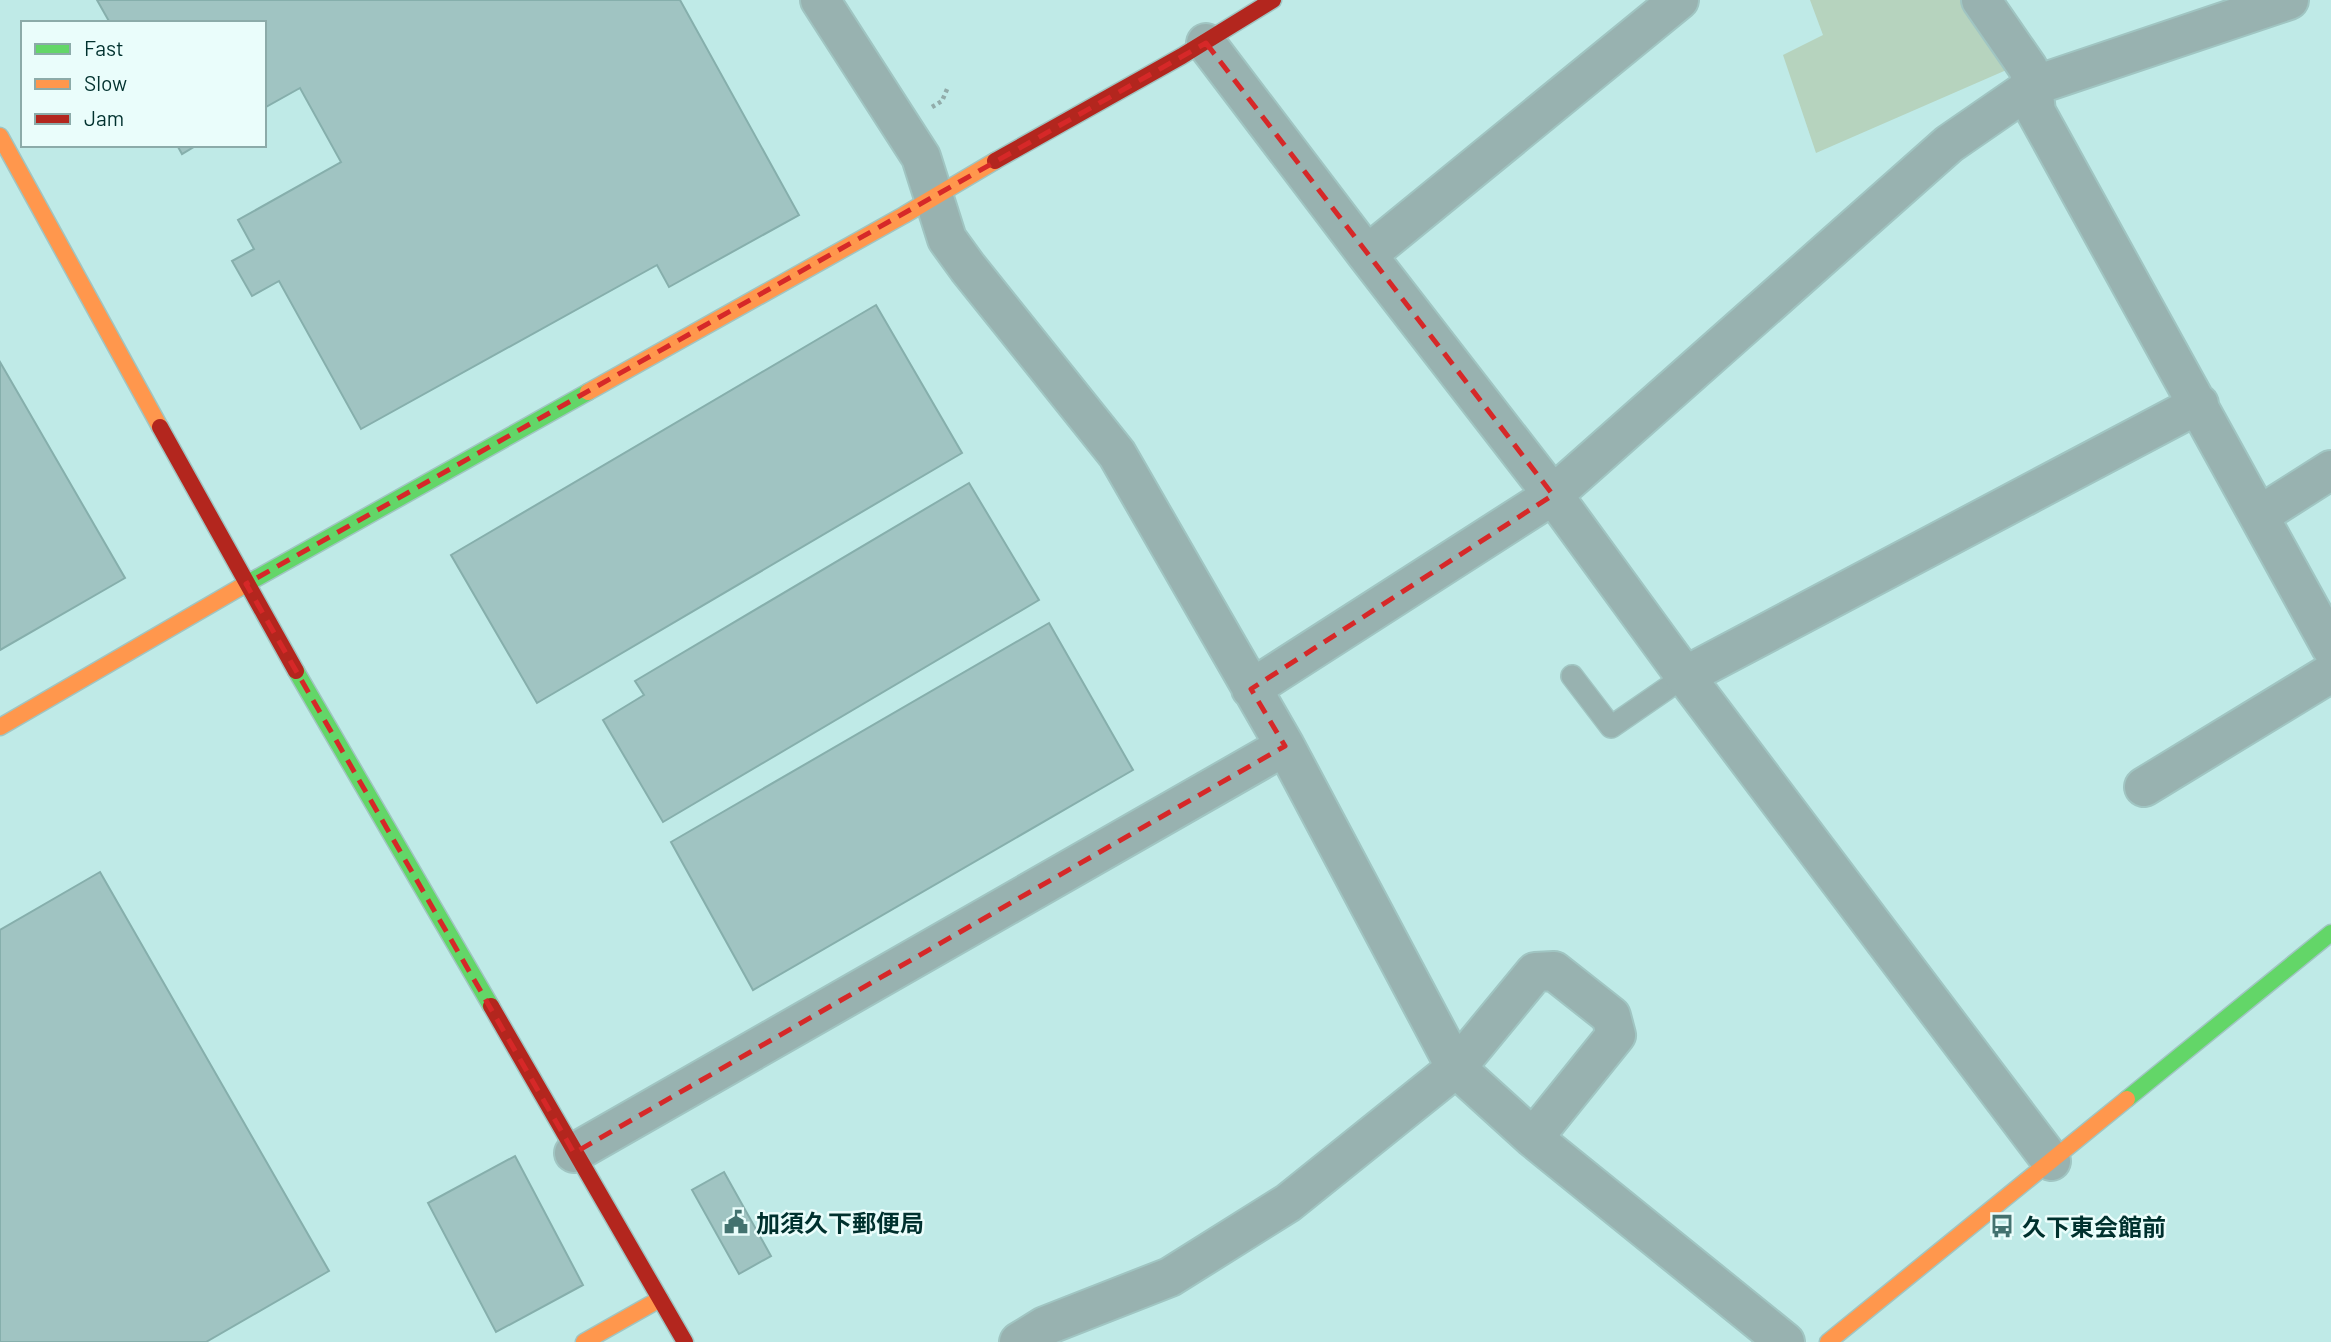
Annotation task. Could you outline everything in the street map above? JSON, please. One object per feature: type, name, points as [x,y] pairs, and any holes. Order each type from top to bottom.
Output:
[{"type":"street","points":[[820,0],[921,157],[947,239],[1117,454],[1285,746],[1456,1068],[1533,1138],[1785,1342]]},
{"type":"street","points":[[0,727],[246,584],[1206,43],[1273,0]]},
{"type":"street","points":[[1367,255],[1679,0]]},
{"type":"street","points":[[1981,0],[2028,68],[2034,86],[2036,113],[2331,647]]},
{"type":"street","points":[[1251,689],[1553,495],[1949,144],[2034,86],[2289,0]]},
{"type":"street","points":[[1206,43],[1553,495],[1685,676],[2051,1161]]},
{"type":"street","points":[[0,136],[246,584],[685,1342]]},
{"type":"street","points":[[1685,676],[2199,404]]},
{"type":"street","points":[[2259,515],[2331,470]]},
{"type":"street","points":[[2144,788],[2331,673]]},
{"type":"street","points":[[575,1153],[1285,746]]},
{"type":"street","points":[[1828,1342],[2331,933]]},
{"type":"street","points":[[1018,1342],[1045,1326],[1170,1277],[1288,1203],[1456,1068],[1535,972],[1554,971],[1611,1016],[1616,1035],[1533,1138]]},
{"type":"street","points":[[584,1342],[660,1299]]},
{"type":"lane","points":[[1572,676],[1611,727],[1685,676]]},
{"type":"highlighted area","points":[[1206,43],[1553,495],[1251,689],[1285,746],[574,1153],[246,584]]},
{"type":"green space","points":[[1810,0],[1965,0],[2011,68],[1816,153],[1783,55],[1823,35]]},
{"type":"building","points":[[97,0],[680,0],[799,215],[669,287],[657,265],[361,429],[279,281],[252,296],[232,261],[254,249],[238,220],[341,162],[300,88],[266,107],[266,21],[109,21]]},
{"type":"building","points":[[178,147],[194,147],[182,154]]},
{"type":"building","points":[[876,305],[962,453],[537,703],[451,555]]},
{"type":"building","points":[[0,362],[125,578],[0,650]]},
{"type":"building","points":[[969,483],[1039,600],[663,822],[603,720],[644,695],[635,681]]},
{"type":"building","points":[[1049,623],[1133,770],[753,990],[671,842]]},
{"type":"building","points":[[100,872],[329,1271],[206,1342],[0,1342],[0,930]]},
{"type":"building","points":[[515,1156],[583,1285],[496,1332],[428,1203]]},
{"type":"building","points":[[724,1172],[771,1256],[739,1274],[692,1190]]},
{"type":"traffic: fast","points":[[239,588],[588,392]]},
{"type":"traffic: fast","points":[[296,671],[491,1006]]},
{"type":"traffic: fast","points":[[2127,1099],[2331,933]]},
{"type":"traffic: slow","points":[[0,136],[160,427]]},
{"type":"traffic: slow","points":[[588,392],[995,161]]},
{"type":"traffic: slow","points":[[0,727],[239,588]]},
{"type":"traffic: slow","points":[[1828,1342],[2127,1099]]},
{"type":"traffic: slow","points":[[584,1342],[660,1299]]},
{"type":"traffic: jam","points":[[995,161],[1182,56],[1273,0]]},
{"type":"traffic: jam","points":[[160,427],[296,671]]},
{"type":"traffic: jam","points":[[491,1006],[685,1342]]},
{"type":"place","name":"加須久下郵便局","points":[[736,1222]]},
{"type":"place","name":"久下東会館前","points":[[2002,1226]]}]
